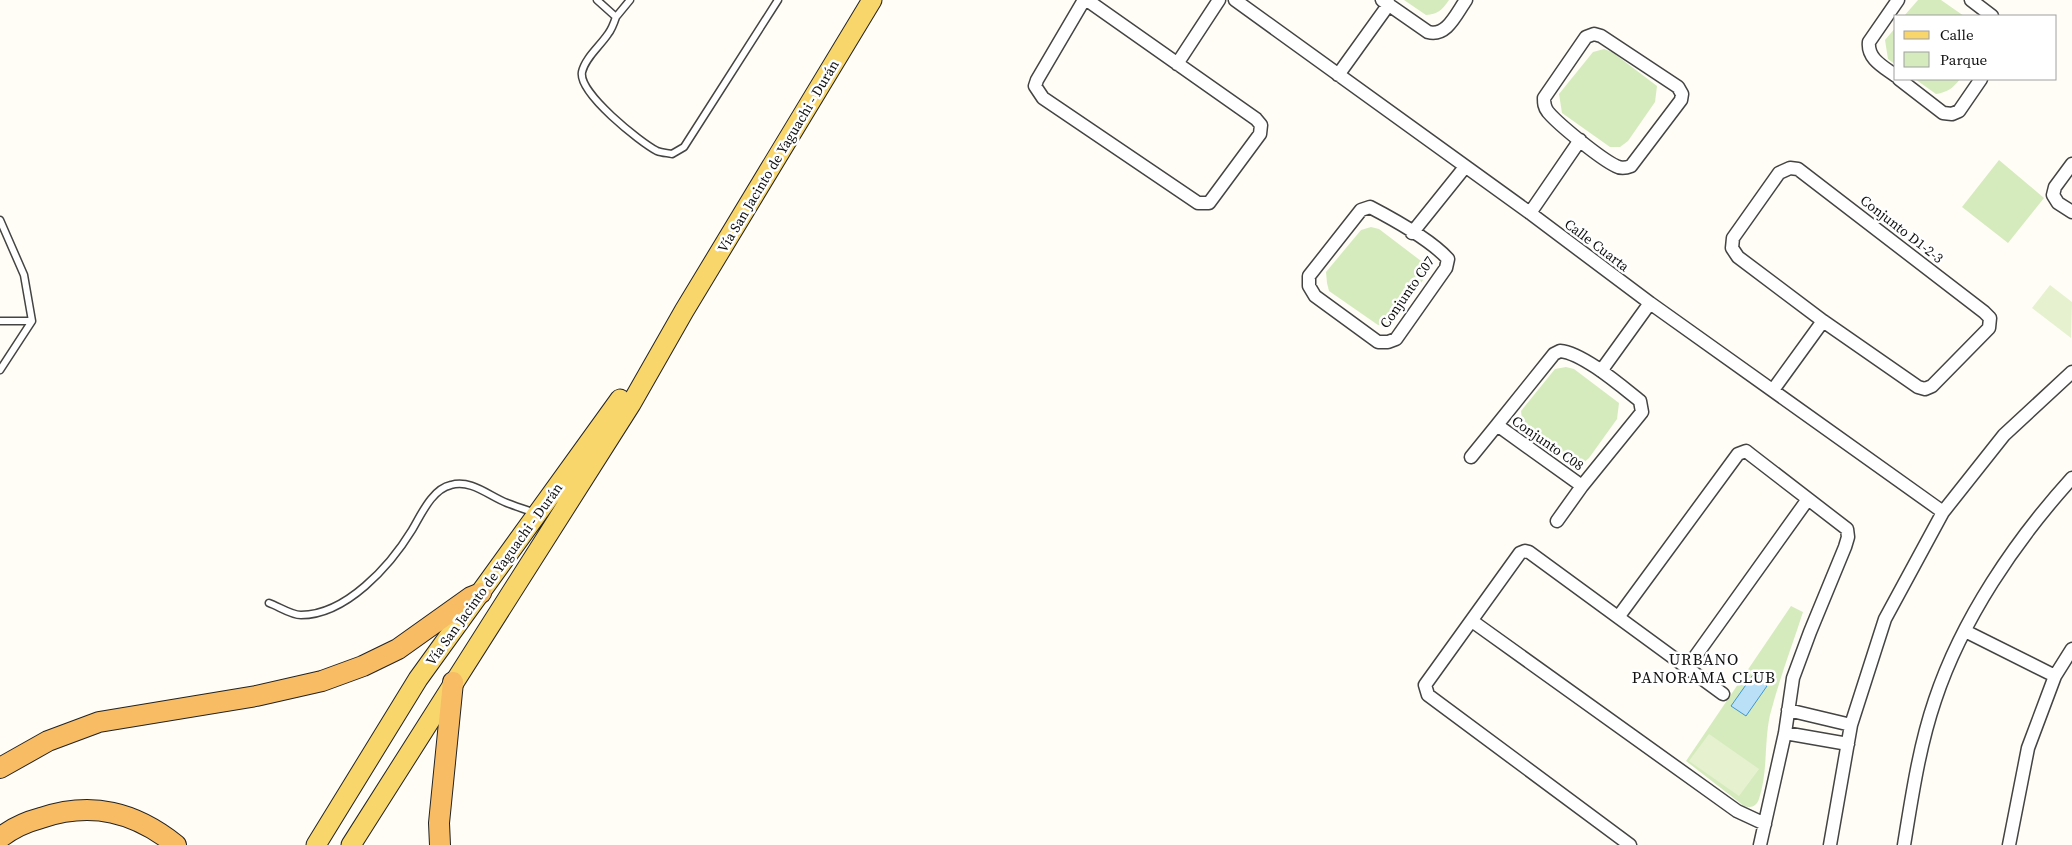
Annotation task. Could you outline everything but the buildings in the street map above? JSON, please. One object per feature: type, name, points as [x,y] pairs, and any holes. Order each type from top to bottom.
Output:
[{"type":"highway","points":[[0,768],[48,741],[99,722],[256,696],[322,681],[363,666],[398,649],[471,597],[481,593]]},
{"type":"highway","points":[[440,845],[439,823],[453,682]]},
{"type":"highway","points":[[0,838],[31,821],[54,813],[77,809],[101,810],[122,815],[146,824],[176,845]]},
{"type":"main road","name":"Vía San Jacinto de Yaguachi - Durán","points":[[351,845],[631,404],[684,311],[872,0]]},
{"type":"main road","name":"Vía San Jacinto de Yaguachi - Durán","points":[[316,845],[418,679],[684,311]]},
{"type":"street","points":[[1085,0],[1256,120],[1261,126],[1260,134],[1212,200],[1206,205],[1190,198],[1043,98],[1037,92],[1035,86],[1037,80],[1085,0]]},
{"type":"street","points":[[1177,64],[1220,0]]},
{"type":"street","name":"Calle Cuarta","points":[[1235,0],[1530,213],[1650,303],[1943,512]]},
{"type":"street","points":[[1338,75],[1386,2],[1428,32],[1435,34],[1443,32],[1466,0]]},
{"type":"street","points":[[1894,74],[1870,56],[1868,49],[1869,42],[1898,0]]},
{"type":"street","points":[[1971,0],[1991,15]]},
{"type":"street","points":[[1594,34],[1601,36],[1678,87],[1682,94],[1681,100],[1631,166],[1625,168],[1616,166],[1580,140],[1548,112],[1544,105],[1544,98],[1586,37],[1594,34]]},
{"type":"street","points":[[1900,80],[1943,113],[1952,114],[1959,111],[1980,80]]},
{"type":"street","points":[[1530,213],[1580,140]]},
{"type":"street","points":[[2072,164],[2055,187],[2053,195],[2058,203],[2072,212]]},
{"type":"street","points":[[1412,232],[1465,167]]},
{"type":"street","name":"Conjunto D1-2-3","points":[[1790,168],[1798,169],[1990,318],[1989,328],[1932,386],[1925,389],[1918,387],[1823,321],[1738,257],[1732,248],[1733,238],[1779,173],[1790,168]]},
{"type":"street","name":"Conjunto C07","points":[[1370,207],[1412,232],[1448,259],[1446,268],[1396,339],[1388,342],[1378,342],[1315,296],[1310,286],[1309,276],[1361,210],[1370,207]]},
{"type":"street","points":[[1601,371],[1650,303]]},
{"type":"street","points":[[1773,390],[1823,321]]},
{"type":"street","name":"Conjunto C08","points":[[1471,457],[1554,354],[1560,351],[1568,352],[1601,371],[1640,401],[1642,412],[1582,486],[1557,521]]},
{"type":"street","points":[[1830,845],[1851,724],[1885,619],[1943,512],[2004,435],[2072,372]]},
{"type":"street","name":"Conjunto C08","points":[[1497,425],[1582,486]]},
{"type":"street","points":[[1619,616],[1738,454],[1746,452],[1847,529],[1848,537],[1793,678],[1785,733],[1760,845]]},
{"type":"street","points":[[1904,845],[1924,737],[1935,699],[1965,631],[2002,567],[2072,478]]},
{"type":"street","points":[[1687,668],[1808,499]]},
{"type":"street","points":[[1630,845],[1428,695],[1425,685],[1520,553],[1525,551],[1619,616],[1722,694]]},
{"type":"street","points":[[1472,621],[1737,811],[1765,824]]},
{"type":"street","points":[[1965,631],[2055,676]]},
{"type":"street","points":[[2009,845],[2028,748],[2055,676],[2072,649]]},
{"type":"street","points":[[1788,710],[1851,724]]},
{"type":"street","points":[[1785,733],[1848,744]]},
{"type":"lane","points":[[597,0],[616,17]]},
{"type":"lane","points":[[630,0],[616,17],[608,34],[582,70],[584,86],[608,114],[658,151],[672,154],[684,147],[778,0]]},
{"type":"lane","points":[[0,220],[24,275],[32,321],[0,370]]},
{"type":"lane","points":[[0,321],[32,321]]},
{"type":"lane","points":[[269,603],[298,615],[326,610],[352,596],[375,578],[411,533],[437,492],[449,485],[464,483],[537,514]]},
{"type":"green space","points":[[1404,0],[1449,0],[1439,11],[1426,15]]},
{"type":"green space","points":[[1918,0],[1941,0],[1963,15],[1905,15]]},
{"type":"green space","points":[[1894,29],[1894,64],[1888,59],[1885,40]]},
{"type":"green space","points":[[1604,49],[1612,52],[1657,86],[1655,102],[1628,141],[1620,147],[1610,147],[1562,113],[1559,94],[1593,52]]},
{"type":"green space","points":[[1916,80],[1959,80],[1950,89],[1936,94]]},
{"type":"green space","points":[[1999,160],[2044,198],[2008,243],[1962,207]]},
{"type":"green space","points":[[1371,227],[1379,229],[1425,264],[1423,280],[1395,319],[1387,324],[1378,325],[1329,291],[1327,283],[1326,272],[1361,230]]},
{"type":"green space","points":[[2050,285],[2072,302],[2071,338],[2032,308]]},
{"type":"green space","points":[[1566,367],[1574,369],[1619,403],[1617,419],[1589,458],[1582,464],[1572,465],[1523,430],[1521,411],[1555,369]]},
{"type":"green space","points":[[1791,606],[1803,612],[1770,715],[1762,789],[1758,802],[1751,807],[1747,807],[1686,761]]},
{"type":"green space","points":[[1709,734],[1759,769],[1739,796],[1689,761]]},
{"type":"water","points":[[1755,672],[1759,675],[1757,679],[1767,686],[1746,716],[1731,706]]},
{"type":"district","name":"URBANO PANORAMA CLUB","points":[[1704,668]]}]
